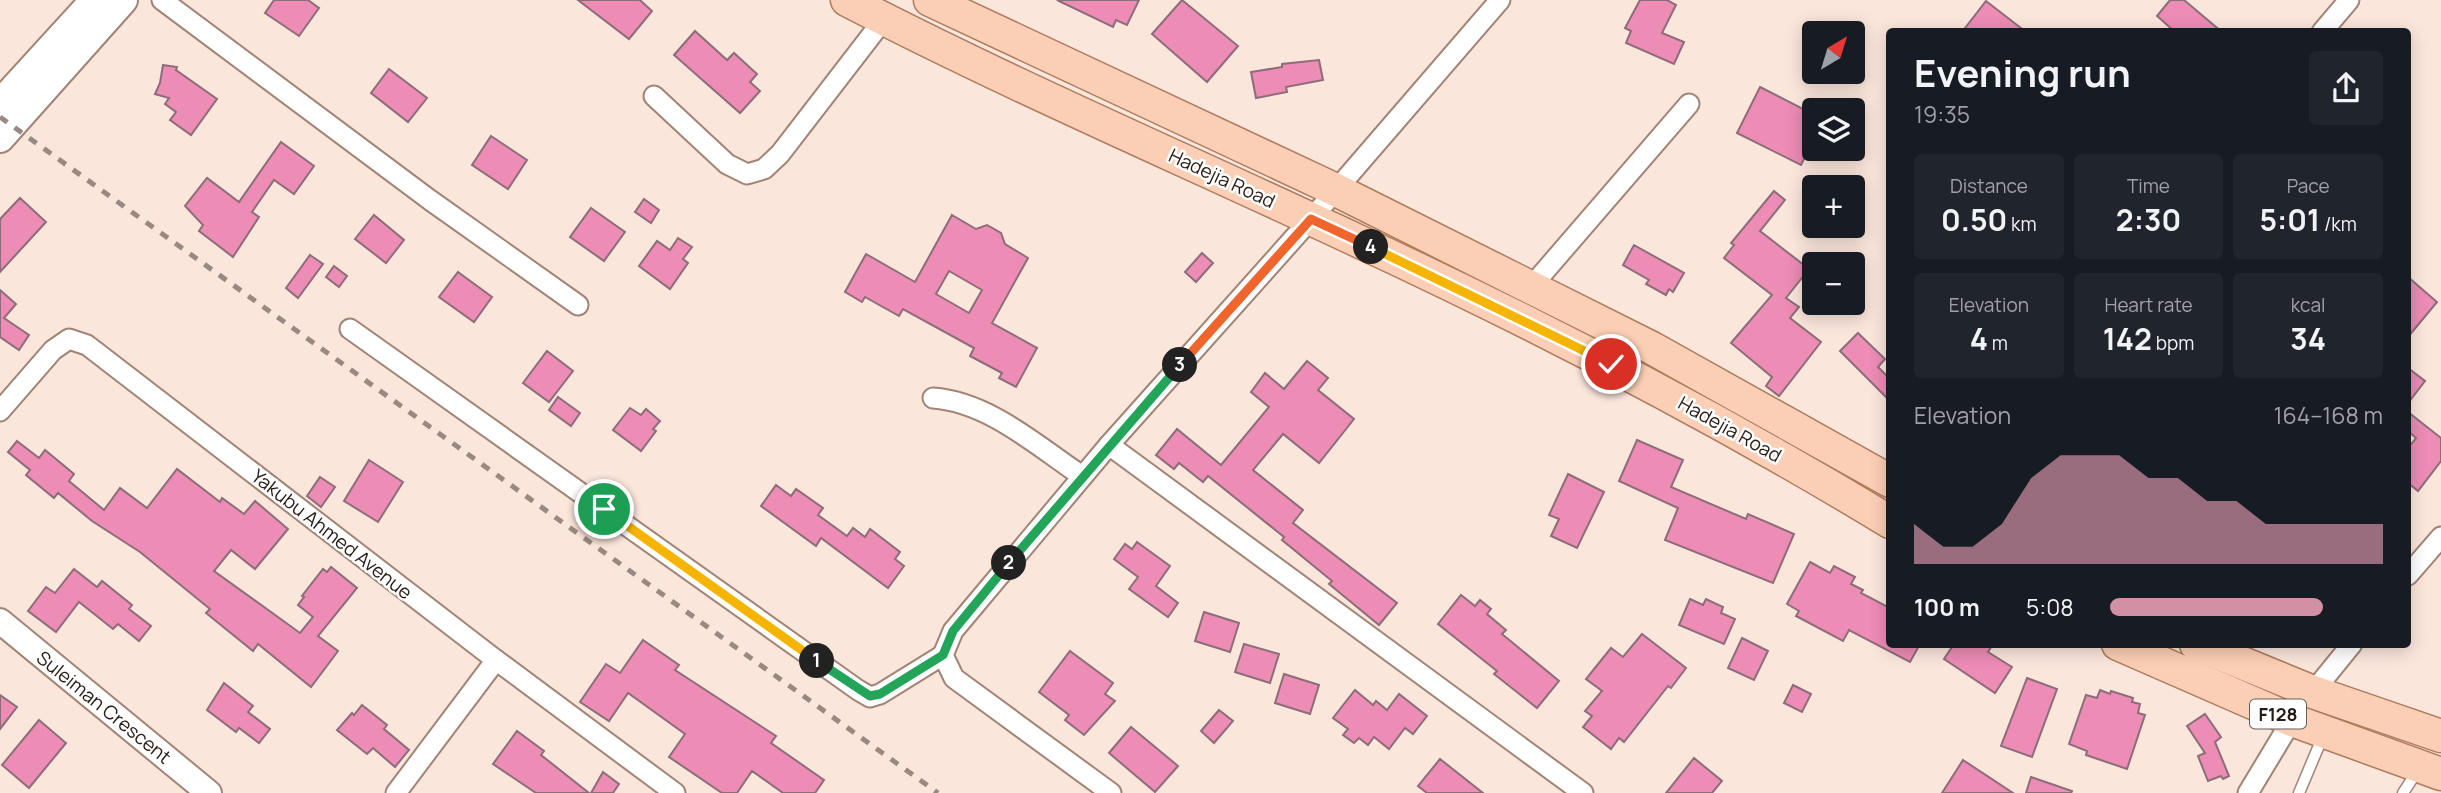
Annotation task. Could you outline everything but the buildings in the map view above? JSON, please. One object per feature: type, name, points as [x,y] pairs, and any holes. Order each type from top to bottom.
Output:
[{"type":"main road","points":[[0,104],[95,0]]},
{"type":"main road","points":[[0,138],[123,0]]},
{"type":"main road","name":"Hadejia Road","points":[[847,0],[1611,364],[1709,416],[1886,520]]},
{"type":"main road","name":"Hadejia Road","points":[[932,1],[1336,190],[1531,287],[1652,348],[1886,479]]},
{"type":"main road","name":"F128","points":[[2127,648],[2292,720],[2431,770]]},
{"type":"main road","name":"F128","points":[[2206,648],[2313,692],[2441,736]]},
{"type":"street","points":[[162,0],[430,200],[578,304]]},
{"type":"street","points":[[350,328],[858,690],[870,696],[880,694],[943,655],[953,631],[1082,476],[1311,219],[1500,0]]},
{"type":"street","points":[[2325,28],[2349,0]]},
{"type":"street","points":[[654,96],[727,164],[747,174],[764,169],[780,154],[884,19]]},
{"type":"street","points":[[1531,287],[1689,104]]},
{"type":"street","name":"Yakubu Ahmed Avenue","points":[[0,411],[53,349],[69,339],[87,345],[496,660],[675,793]]},
{"type":"street","points":[[933,398],[957,400],[983,411],[1082,476]]},
{"type":"street","points":[[1109,445],[1583,793]]},
{"type":"street","points":[[2411,572],[2441,537]]},
{"type":"street","name":"Suleiman Crescent","points":[[0,621],[209,793]]},
{"type":"street","points":[[2313,692],[2349,648]]},
{"type":"street","points":[[943,655],[954,678],[1111,793]]},
{"type":"street","points":[[396,793],[496,660]]},
{"type":"street","points":[[2248,793],[2292,720]]},
{"type":"lane","points":[[2299,793],[2325,732]]},
{"type":"lane","points":[[2403,793],[2431,770]]},
{"type":"railway","points":[[0,117],[938,793]]},
{"type":"route","points":[[604,509],[870,696],[894,687],[943,655],[953,631],[1109,445],[1311,219],[1611,364]]}]
